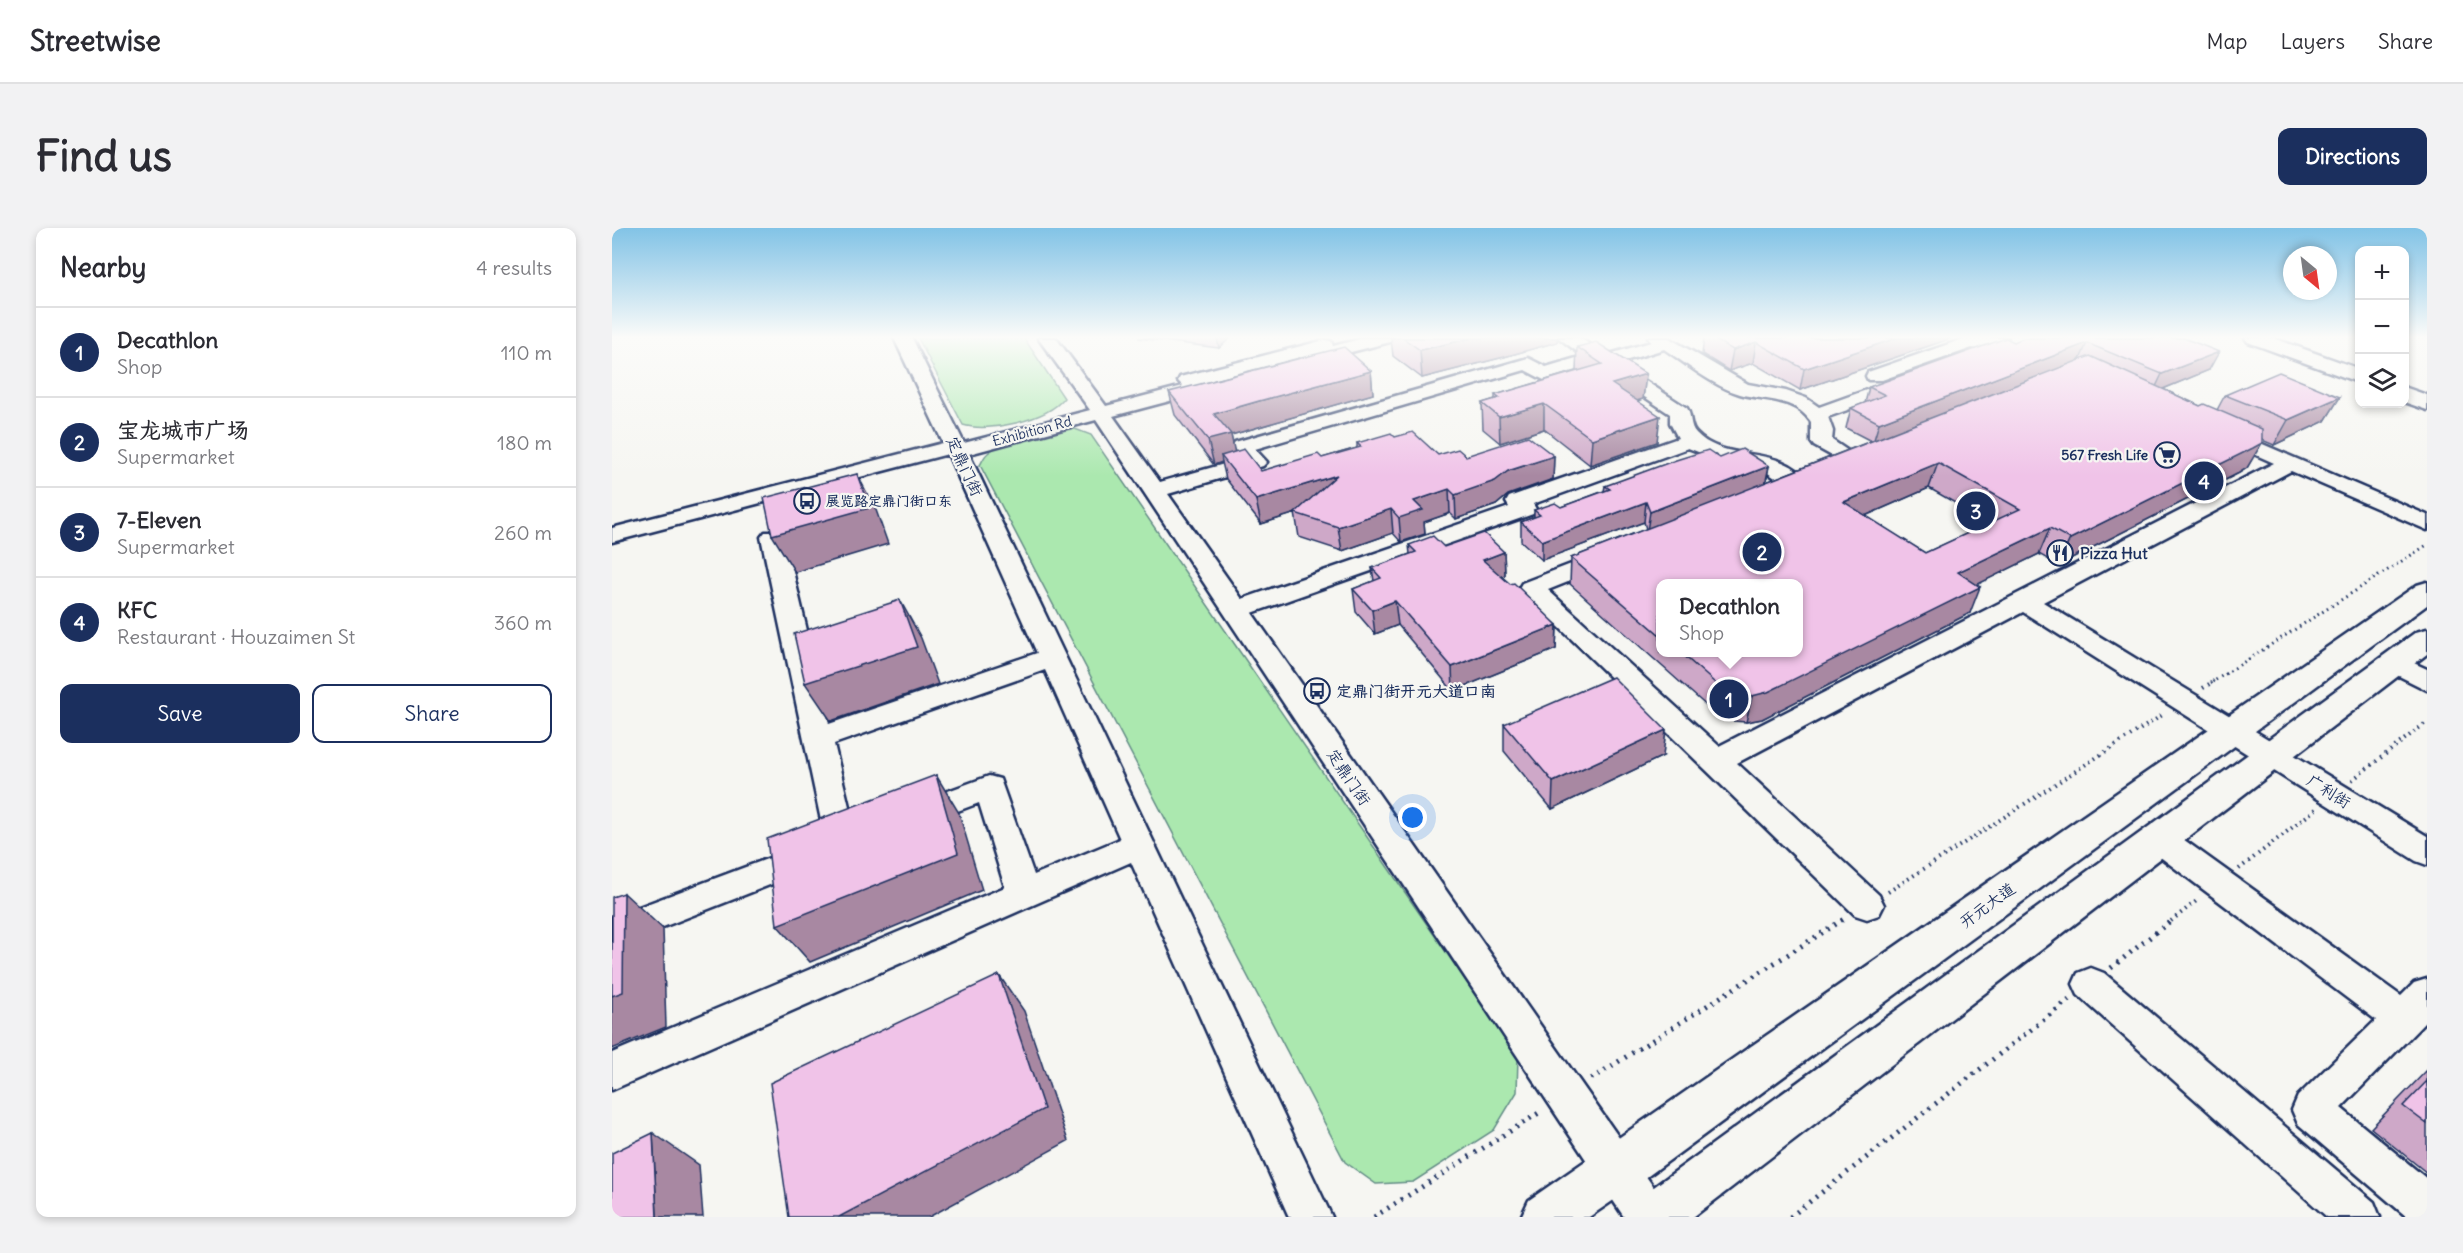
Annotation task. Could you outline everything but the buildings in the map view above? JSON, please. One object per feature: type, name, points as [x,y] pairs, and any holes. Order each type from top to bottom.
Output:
[{"type":"main road","points":[[2409,396],[2427,403]]},
{"type":"main road","name":"开元大道","points":[[1546,1217],[1616,1170],[2427,591]]},
{"type":"main road","points":[[1651,1217],[2427,639]]},
{"type":"street","name":"定鼎门街","points":[[926,384],[1311,1217]]},
{"type":"street","name":"定鼎门街","points":[[1081,384],[1565,1096],[1651,1217]]},
{"type":"street","name":"Exhibition Rd","points":[[1099,409],[1188,384]]},
{"type":"street","name":"Exhibition Rd","points":[[612,535],[1199,384]]},
{"type":"street","points":[[1154,490],[1256,462],[1242,446],[1456,384]]},
{"type":"street","points":[[1638,384],[1680,412],[1679,423],[1692,440],[1717,454],[1834,468]]},
{"type":"street","points":[[1734,384],[1744,390],[1768,392],[1800,403],[1816,414],[1825,430],[1821,442],[1834,468]]},
{"type":"street","points":[[1800,403],[1853,384]]},
{"type":"street","points":[[1816,414],[1893,384]]},
{"type":"street","points":[[2206,426],[2427,523]]},
{"type":"street","points":[[1240,617],[1525,509],[1517,502],[1692,440]]},
{"type":"street","points":[[1240,617],[1717,454]]},
{"type":"street","points":[[1716,761],[2290,463]]},
{"type":"street","points":[[1775,491],[1834,468]]},
{"type":"street","points":[[773,537],[842,844]]},
{"type":"street","points":[[1631,549],[1531,588],[1867,905]]},
{"type":"street","name":"广利街","points":[[2032,597],[2278,748],[2427,831]]},
{"type":"street","points":[[818,739],[1053,657]]},
{"type":"street","points":[[2394,663],[2427,681]]},
{"type":"street","name":"广利街","points":[[2278,748],[2427,852]]},
{"type":"street","points":[[612,932],[989,787],[1024,895]]},
{"type":"street","points":[[2158,838],[2415,1007],[2312,1110],[2427,1206]]},
{"type":"street","points":[[612,1072],[1140,844]]},
{"type":"street","points":[[2091,984],[2359,1217]]},
{"type":"path","points":[[1374,1217],[1867,905],[2427,545]]},
{"type":"green space","points":[[942,384],[1055,384],[1064,398],[1045,413],[1017,423],[987,427],[963,425]]},
{"type":"green space","points":[[1075,429],[1091,435],[1518,1057],[1517,1092],[1494,1130],[1413,1182],[1376,1184],[1345,1162],[980,465],[988,453],[1005,444],[1055,431]]},
{"type":"place","name":"567 Fresh Life","points":[[2167,455]]},
{"type":"place","name":"KFC","points":[[2204,481]]},
{"type":"place","name":"展览路定鼎门街口东","points":[[807,501]]},
{"type":"place","name":"7-Eleven","points":[[1976,511]]},
{"type":"place","name":"宝龙城市广场","points":[[1762,552]]},
{"type":"place","name":"Pizza Hut","points":[[2060,553]]},
{"type":"place","name":"定鼎门街开元大道口南","points":[[1317,691]]},
{"type":"place","name":"Decathlon","points":[[1729,699]]}]
